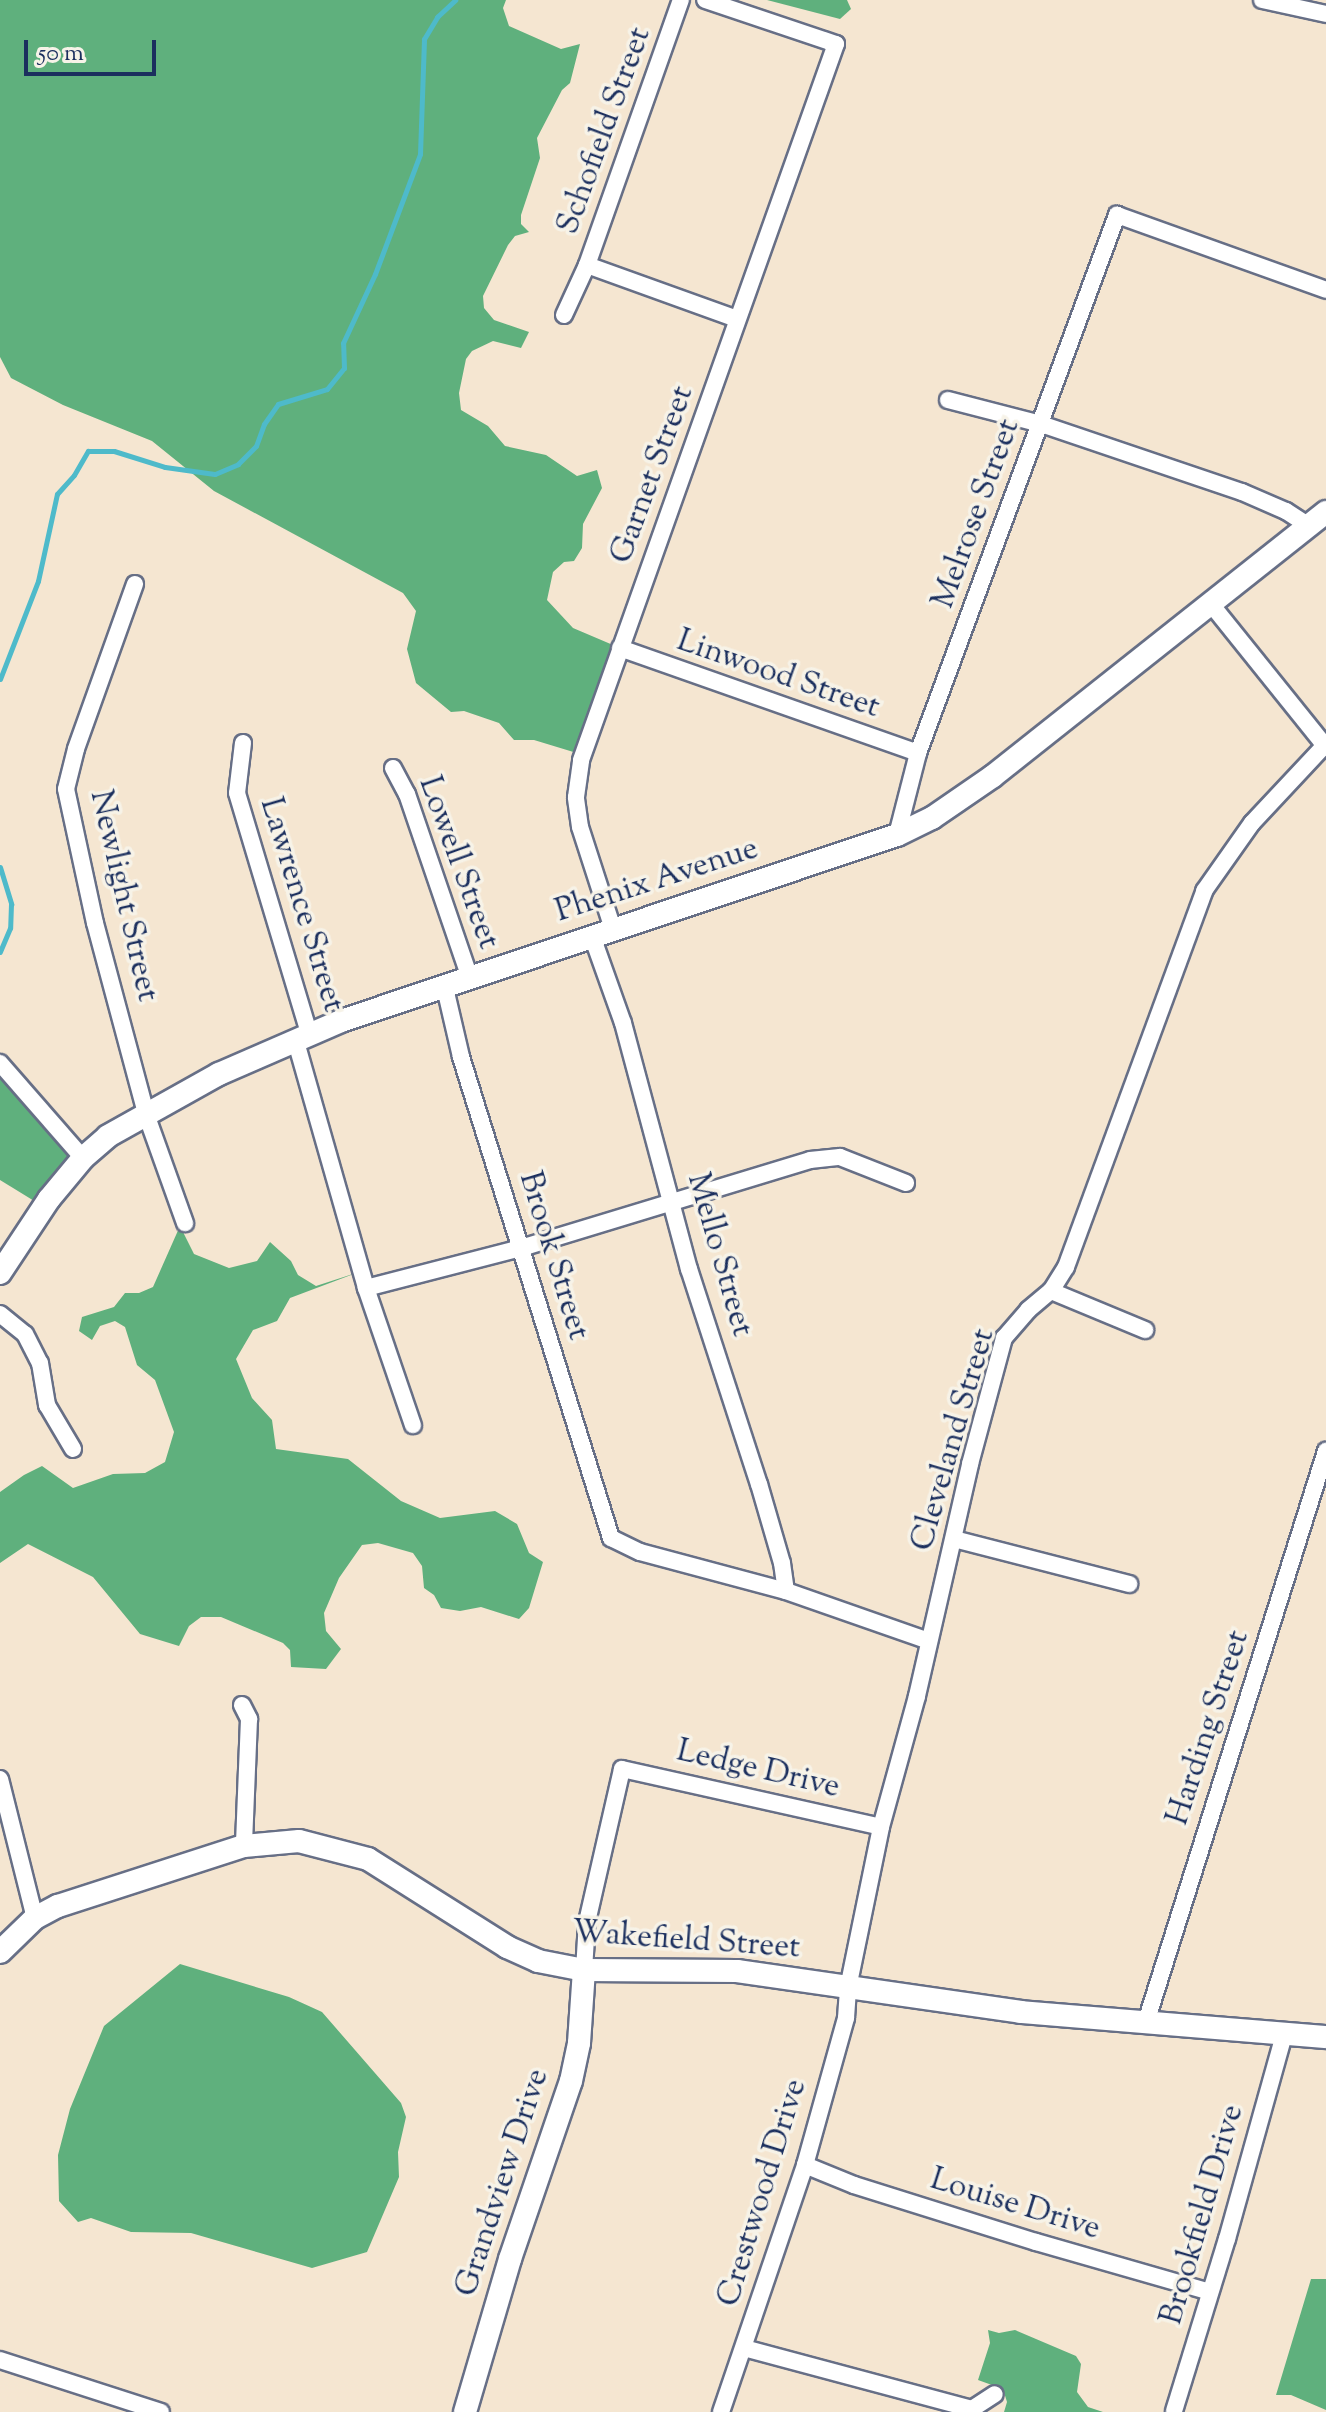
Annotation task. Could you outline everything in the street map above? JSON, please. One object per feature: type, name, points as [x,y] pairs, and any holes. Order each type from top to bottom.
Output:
[{"type":"street","name":"Schofield Street","points":[[681,0],[587,265],[737,319]]},
{"type":"street","name":"Garnet Street","points":[[602,932],[576,797],[581,760],[836,44],[705,0]]},
{"type":"street","points":[[1262,0],[1326,14]]},
{"type":"street","name":"Melrose Street","points":[[897,835],[918,753],[1117,215],[1326,290]]},
{"type":"street","points":[[564,315],[587,265]]},
{"type":"street","points":[[948,400],[1041,424],[1242,492],[1286,511],[1317,519]]},
{"type":"street","name":"Phenix Avenue","points":[[0,1273],[49,1199],[83,1158],[108,1136],[219,1074],[341,1021],[897,835],[932,818],[993,776],[1317,519]]},
{"type":"street","name":"Newlight Street","points":[[135,584],[76,749],[66,789],[95,923],[146,1114],[185,1223]]},
{"type":"street","points":[[1211,604],[1325,746]]},
{"type":"street","name":"Linwood Street","points":[[620,648],[918,753]]},
{"type":"street","name":"Lawrence Street","points":[[243,743],[237,793],[366,1288],[413,1425]]},
{"type":"street","name":"Cleveland Street","points":[[848,1988],[881,1827],[1004,1338],[1028,1310],[1051,1291],[1066,1267],[1204,891],[1252,823],[1325,746]]},
{"type":"street","name":"Lowell Street","points":[[393,768],[407,794],[470,978]]},
{"type":"street","name":"Mello Street","points":[[602,932],[623,1023],[673,1200],[689,1269],[774,1537],[786,1591]]},
{"type":"street","name":"Brook Street","points":[[445,988],[461,1057],[611,1538],[640,1552],[786,1591]]},
{"type":"street","points":[[0,1063],[83,1158]]},
{"type":"street","points":[[366,1288],[521,1248],[673,1200],[829,1156],[906,1183]]},
{"type":"street","points":[[1051,1291],[1145,1330]]},
{"type":"street","points":[[0,1314],[25,1334],[40,1363],[47,1405],[73,1449]]},
{"type":"street","name":"Harding Street","points":[[1146,2022],[1326,1451]]},
{"type":"street","points":[[954,1539],[1129,1584]]},
{"type":"street","points":[[786,1591],[929,1641]]},
{"type":"street","points":[[242,1705],[249,1719],[244,1846]]},
{"type":"street","name":"Ledge Drive","points":[[584,1970],[587,1922],[622,1769],[881,1827]]},
{"type":"street","points":[[0,1779],[35,1918]]},
{"type":"street","name":"Wakefield Street","points":[[0,1952],[35,1918],[58,1906],[244,1846],[299,1841],[348,1851],[387,1869],[507,1947],[538,1961],[584,1970],[737,1971],[1021,2012],[1326,2037]]},
{"type":"street","name":"Grandview Drive","points":[[465,2412],[510,2259],[571,2081],[579,2043],[584,1970]]},
{"type":"street","name":"Crestwood Drive","points":[[721,2412],[805,2165],[846,2018],[848,1988]]},
{"type":"street","name":"Brookfield Drive","points":[[1174,2411],[1284,2035]]},
{"type":"street","name":"Louise Drive","points":[[805,2165],[854,2185],[991,2228],[1210,2292]]},
{"type":"street","points":[[744,2348],[972,2409],[995,2394]]},
{"type":"street","points":[[0,2360],[161,2412]]},
{"type":"green space","points":[[0,0],[506,0],[503,8],[509,26],[561,49],[580,44],[570,83],[562,90],[537,138],[540,158],[521,215],[521,224],[529,232],[515,236],[508,245],[483,296],[484,308],[494,320],[529,332],[521,348],[493,341],[472,351],[466,359],[459,393],[461,410],[488,426],[505,446],[546,455],[577,476],[597,470],[602,488],[583,524],[582,548],[574,561],[564,562],[553,572],[547,600],[573,628],[620,648],[580,754],[534,740],[514,740],[499,723],[464,711],[451,712],[416,683],[407,649],[416,611],[403,593],[214,491],[152,441],[63,405],[11,378],[0,357]]},
{"type":"green space","points":[[767,0],[847,0],[851,9],[840,19]]},
{"type":"green space","points":[[0,1061],[82,1153],[44,1207],[0,1180]]},
{"type":"green space","points":[[180,1226],[194,1254],[229,1268],[257,1261],[270,1242],[291,1261],[298,1275],[316,1286],[359,1272],[290,1298],[277,1321],[253,1330],[236,1359],[252,1398],[272,1420],[276,1449],[348,1459],[401,1501],[440,1518],[495,1511],[517,1524],[529,1553],[543,1562],[529,1608],[519,1619],[481,1607],[460,1611],[441,1608],[434,1595],[424,1588],[422,1566],[413,1553],[378,1543],[362,1545],[339,1578],[324,1613],[326,1631],[341,1649],[326,1669],[291,1667],[290,1650],[283,1643],[221,1617],[201,1617],[189,1626],[179,1646],[140,1634],[93,1577],[28,1544],[0,1563],[0,1492],[24,1475],[42,1466],[73,1488],[113,1474],[145,1473],[165,1462],[174,1432],[155,1380],[137,1365],[125,1327],[115,1321],[100,1326],[92,1340],[79,1331],[82,1317],[114,1307],[125,1293],[139,1293],[153,1287]]},
{"type":"green space","points":[[180,1964],[289,1997],[322,2012],[401,2103],[406,2117],[398,2152],[399,2177],[367,2252],[312,2268],[191,2233],[131,2232],[91,2218],[78,2222],[59,2201],[58,2155],[70,2109],[104,2026]]},
{"type":"green space","points":[[1311,2279],[1326,2279],[1326,2410],[1291,2395],[1276,2395]]},
{"type":"green space","points":[[988,2330],[999,2333],[1015,2330],[1076,2356],[1081,2364],[1077,2392],[1088,2407],[1103,2412],[1004,2412],[1007,2402],[1003,2389],[978,2380],[990,2343]]},
{"type":"waterway","points":[[0,679],[38,581],[57,494],[74,475],[88,451],[114,451],[165,467],[215,474],[238,464],[256,446],[264,424],[278,404],[327,389],[344,368],[343,343],[375,274],[420,154],[424,39],[437,17],[455,0]]},
{"type":"waterway","points":[[0,867],[11,904],[10,928],[0,952]]}]
